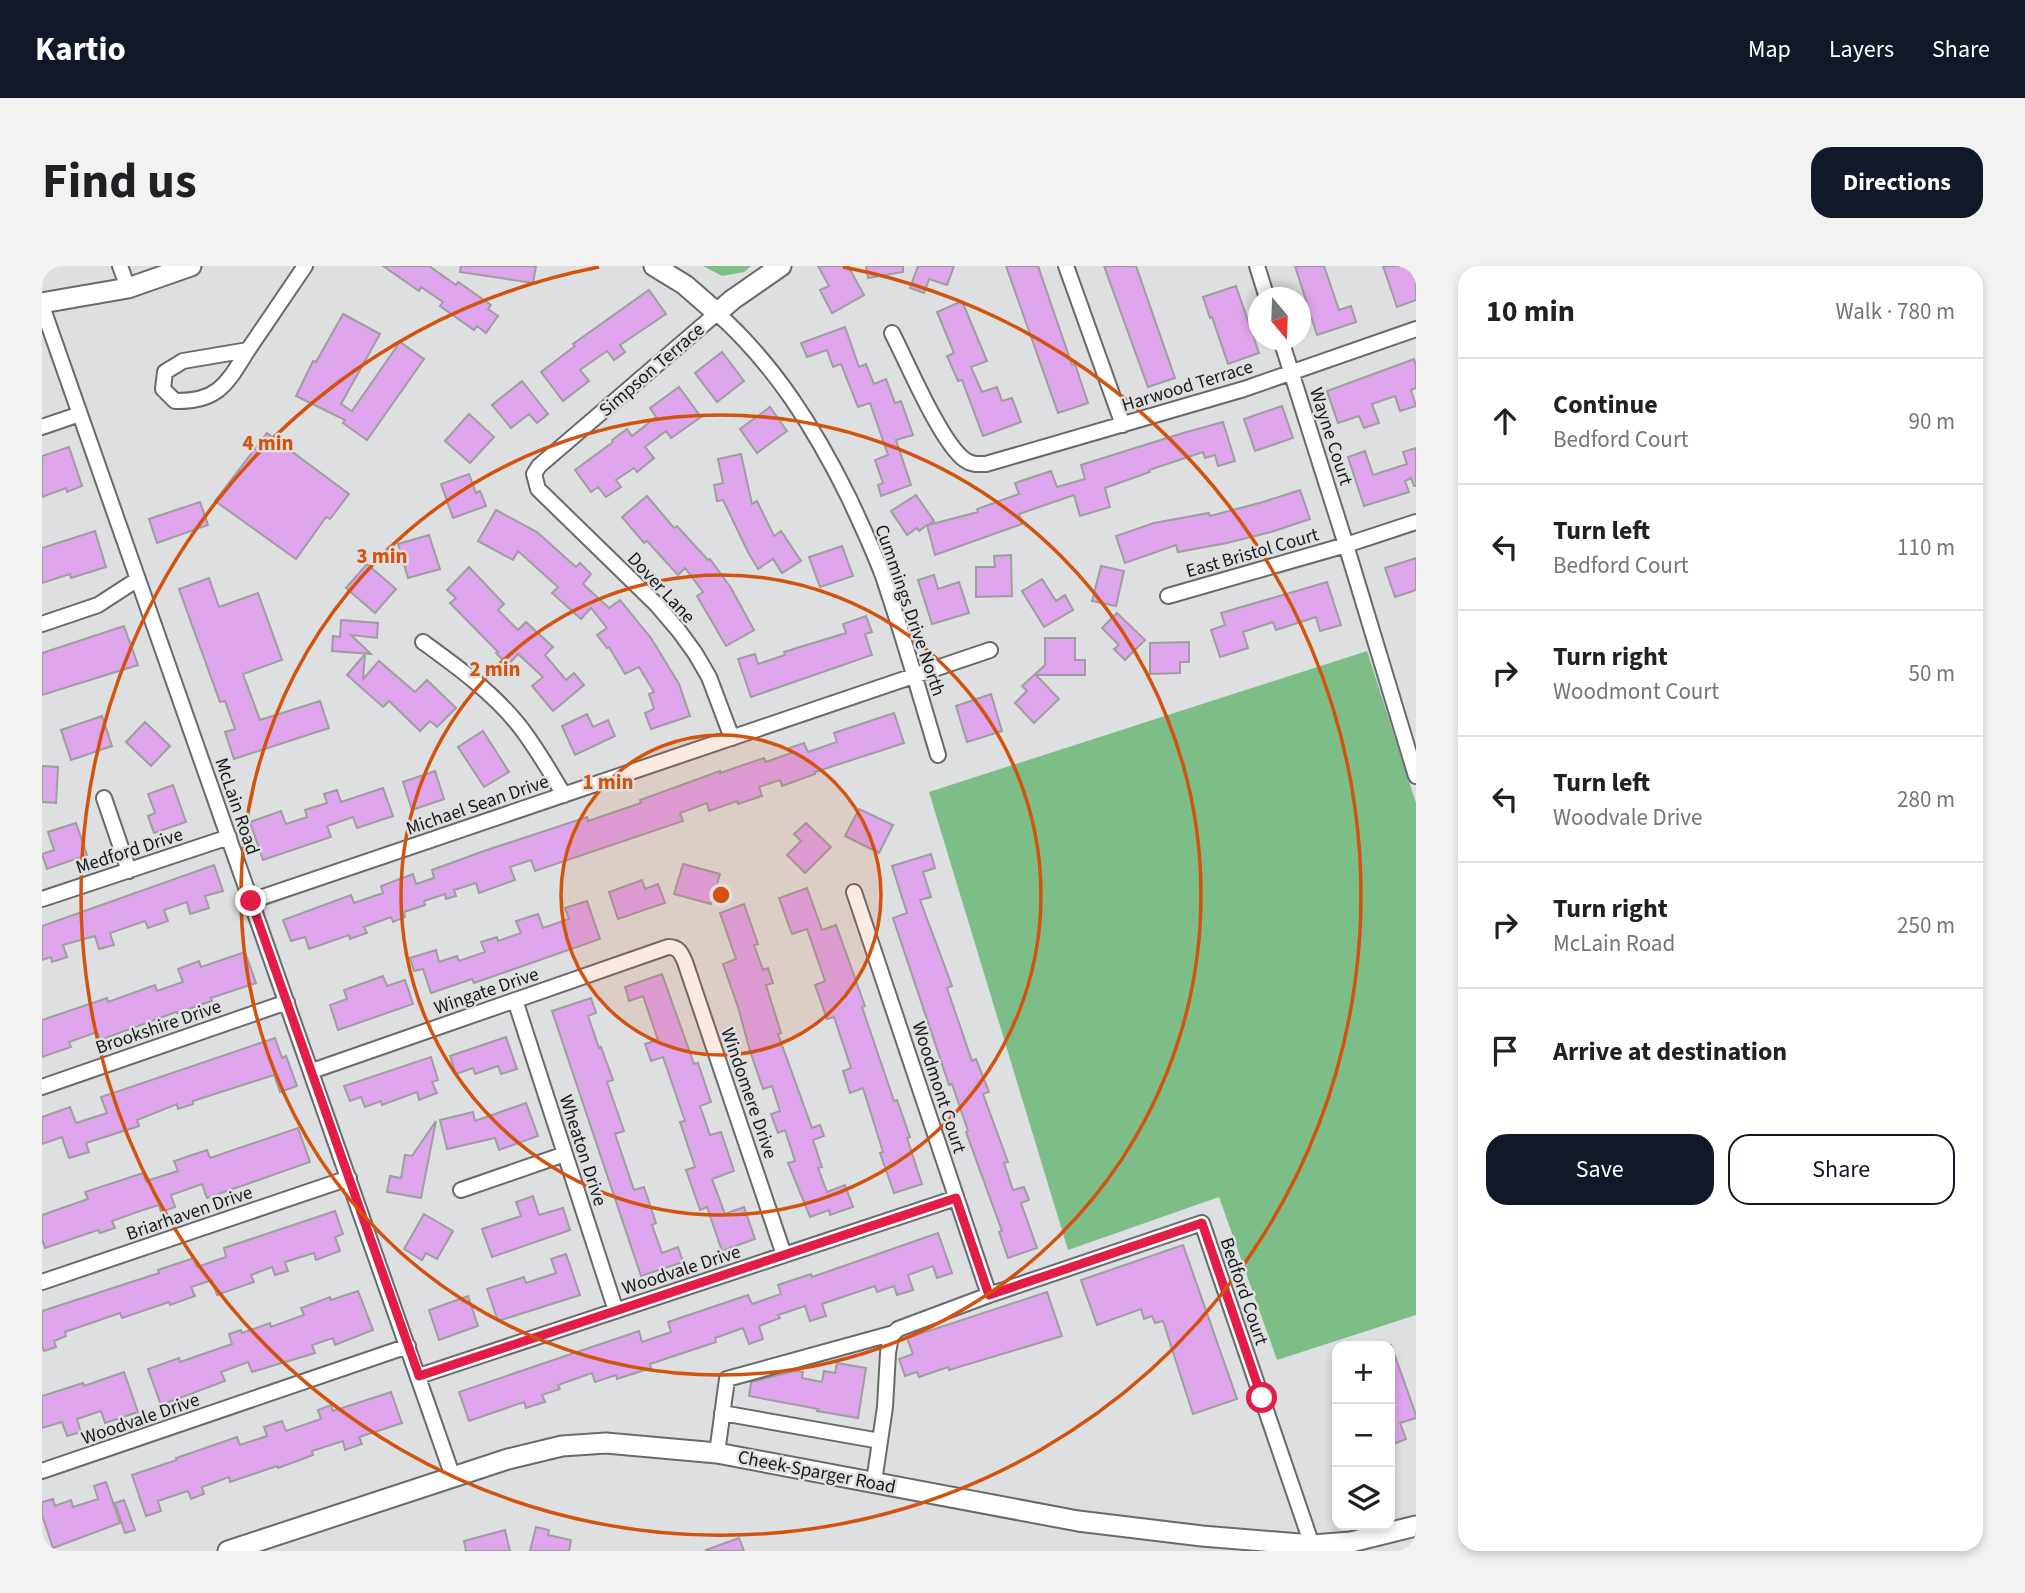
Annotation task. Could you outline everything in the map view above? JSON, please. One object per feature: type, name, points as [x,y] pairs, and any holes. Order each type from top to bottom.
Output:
[{"type":"main road","points":[[42,304],[128,288],[191,266]]},
{"type":"main road","points":[[654,266],[685,285],[717,313]]},
{"type":"main road","name":"Simpson Terrace","points":[[717,313],[781,266]]},
{"type":"main road","name":"Cheek-Sparger Road","points":[[228,1551],[508,1459],[562,1446],[606,1443],[717,1452],[1078,1521],[1313,1548],[1416,1526]]},
{"type":"street","points":[[120,266],[128,288]]},
{"type":"street","points":[[248,350],[183,361],[165,372],[163,389],[176,401],[194,401],[221,390],[305,266]]},
{"type":"street","points":[[1066,266],[1123,425]]},
{"type":"street","points":[[1257,266],[1264,287]]},
{"type":"street","name":"McLain Road","points":[[42,304],[453,1477]]},
{"type":"street","name":"Simpson Terrace","points":[[535,482],[534,474],[539,466],[717,313]]},
{"type":"street","name":"Cummings Drive North","points":[[717,313],[742,335],[778,378],[830,459],[874,555],[938,755]]},
{"type":"street","name":"Harwood Terrace","points":[[892,333],[938,424],[956,452],[965,461],[986,464],[1244,389],[1416,329]]},
{"type":"street","name":"Wayne Court","points":[[1284,350],[1416,776]]},
{"type":"street","points":[[42,427],[80,414]]},
{"type":"street","name":"Dover Lane","points":[[535,482],[538,489],[656,604],[679,631],[709,677],[732,738]]},
{"type":"street","name":"East Bristol Court","points":[[1168,596],[1416,522]]},
{"type":"street","points":[[42,624],[98,605],[138,579]]},
{"type":"street","points":[[423,642],[468,677],[516,721],[564,795]]},
{"type":"street","name":"Michael Sean Drive","points":[[251,901],[990,650]]},
{"type":"street","points":[[104,797],[129,871]]},
{"type":"street","name":"Medford Drive","points":[[42,900],[229,837]]},
{"type":"street","name":"Woodmont Court","points":[[854,892],[989,1295]]},
{"type":"street","name":"Wingate Drive","points":[[312,1072],[674,947]]},
{"type":"street","name":"Windomere Drive","points":[[674,947],[680,950],[685,962],[784,1255]]},
{"type":"street","name":"Wheaton Drive","points":[[515,1000],[616,1311]]},
{"type":"street","name":"Brookshire Drive","points":[[42,1087],[287,1002]]},
{"type":"street","points":[[461,1191],[565,1154]]},
{"type":"street","name":"Briarhaven Drive","points":[[42,1282],[349,1178]]},
{"type":"street","name":"Woodvale Drive","points":[[419,1376],[956,1198]]},
{"type":"street","name":"Bedford Court","points":[[989,1295],[1202,1223],[1313,1548]]},
{"type":"street","points":[[874,1482],[885,1407],[891,1336],[898,1329],[917,1321],[989,1295]]},
{"type":"street","points":[[717,1452],[727,1379],[894,1333]]},
{"type":"street","name":"Woodvale Drive","points":[[42,1471],[408,1346]]},
{"type":"street","points":[[722,1413],[880,1441]]},
{"type":"green space","points":[[703,266],[751,266],[744,272],[722,276]]},
{"type":"green space","points":[[1367,651],[1416,803],[1416,1315],[1277,1360],[1219,1197],[1068,1250],[929,792]]},
{"type":"building","points":[[383,266],[429,266],[491,305],[488,309],[498,316],[486,333],[477,326],[474,330],[440,306],[443,302],[421,287],[419,291]]},
{"type":"building","points":[[461,266],[536,266],[533,283],[460,272]]},
{"type":"building","points":[[818,266],[848,266],[864,295],[832,313],[820,290],[829,286]]},
{"type":"building","points":[[866,266],[903,266],[903,272],[868,278]]},
{"type":"building","points":[[918,266],[954,266],[947,285],[929,279],[924,293],[910,288]]},
{"type":"building","points":[[1006,266],[1038,266],[1088,403],[1058,413]]},
{"type":"building","points":[[1104,266],[1136,266],[1175,378],[1148,387]]},
{"type":"building","points":[[1295,266],[1324,266],[1339,310],[1351,306],[1356,322],[1317,335],[1311,316],[1311,287],[1302,287]]},
{"type":"building","points":[[1383,266],[1416,266],[1416,300],[1397,307]]},
{"type":"building","points":[[1236,286],[1248,321],[1248,350],[1258,350],[1259,353],[1228,364],[1203,297]]},
{"type":"building","points":[[649,290],[666,314],[620,345],[625,352],[614,360],[607,351],[580,370],[589,381],[563,401],[541,372],[575,346],[573,344]]},
{"type":"building","points":[[962,301],[987,361],[971,367],[982,392],[997,387],[1002,401],[1012,398],[1021,422],[983,436],[962,380],[958,381],[947,356],[954,353],[937,312]]},
{"type":"building","points":[[343,314],[380,334],[341,404],[352,411],[400,342],[424,359],[367,440],[343,423],[345,420],[296,396],[313,361],[316,362]]},
{"type":"building","points":[[845,327],[859,367],[866,364],[874,384],[886,379],[895,403],[901,401],[913,435],[896,440],[911,485],[881,496],[878,485],[883,483],[875,460],[888,455],[870,403],[858,407],[841,364],[833,367],[827,350],[807,357],[801,343]]},
{"type":"building","points":[[722,352],[744,381],[717,402],[695,373]]},
{"type":"building","points":[[1414,359],[1416,388],[1411,390],[1416,406],[1400,411],[1395,396],[1372,404],[1379,423],[1364,428],[1359,416],[1338,423],[1327,391]]},
{"type":"building","points":[[522,381],[548,414],[537,423],[529,414],[511,428],[492,405]]},
{"type":"building","points":[[679,387],[701,417],[671,438],[666,431],[645,447],[654,458],[637,472],[634,468],[616,480],[621,487],[606,497],[598,487],[591,492],[575,470],[627,429],[632,436],[656,417],[650,408]]},
{"type":"building","points":[[1282,406],[1293,438],[1255,451],[1244,419]]},
{"type":"building","points":[[770,407],[787,431],[757,453],[740,429]]},
{"type":"building","points":[[469,414],[494,437],[470,463],[445,441]]},
{"type":"building","points":[[1223,422],[1235,461],[1218,466],[1215,455],[1205,458],[1203,452],[1105,488],[1110,507],[1080,516],[1074,495],[1019,514],[1022,524],[935,555],[927,525],[907,535],[891,511],[916,495],[934,521],[928,525],[978,512],[977,509],[1019,494],[1015,483],[1051,471],[1057,487],[1085,479],[1081,465]]},
{"type":"building","points":[[267,433],[349,494],[330,519],[326,517],[296,559],[215,501]]},
{"type":"building","points":[[69,447],[82,486],[67,492],[66,488],[42,497],[42,456]]},
{"type":"building","points":[[1416,448],[1416,486],[1411,478],[1405,481],[1409,492],[1364,506],[1348,457],[1365,451],[1373,475],[1407,464],[1403,452]]},
{"type":"building","points":[[741,454],[752,504],[757,501],[774,536],[781,531],[801,561],[782,573],[773,559],[758,569],[723,500],[717,501],[714,485],[723,483],[718,459]]},
{"type":"building","points":[[469,474],[476,493],[480,491],[486,506],[453,518],[441,484]]},
{"type":"building","points":[[1300,490],[1310,519],[1227,543],[1178,552],[1176,545],[1125,563],[1116,536],[1154,523],[1209,513],[1210,516]]},
{"type":"building","points":[[647,496],[674,528],[677,526],[708,560],[710,559],[731,588],[754,630],[726,646],[697,596],[703,592],[685,568],[678,575],[647,541],[644,543],[622,517]]},
{"type":"building","points":[[200,502],[208,525],[157,543],[149,519]]},
{"type":"building","points":[[496,510],[537,532],[576,567],[580,563],[591,574],[583,584],[609,608],[620,600],[651,638],[679,684],[690,716],[651,729],[645,713],[654,709],[649,694],[654,692],[639,667],[625,674],[609,647],[607,648],[597,635],[607,628],[591,608],[581,619],[552,593],[558,587],[518,551],[513,560],[478,541]]},
{"type":"building","points":[[95,531],[106,567],[71,578],[70,574],[42,583],[42,548]]},
{"type":"building","points":[[429,535],[440,569],[408,578],[398,544]]},
{"type":"building","points":[[842,546],[853,576],[820,587],[809,557]]},
{"type":"building","points":[[1011,555],[1012,596],[976,597],[976,567],[995,567],[994,556]]},
{"type":"building","points":[[1416,558],[1416,590],[1395,597],[1385,568]]},
{"type":"building","points":[[367,564],[396,589],[375,613],[346,588]]},
{"type":"building","points":[[1101,566],[1124,571],[1116,606],[1092,601]]},
{"type":"building","points":[[469,567],[504,604],[498,610],[518,630],[526,622],[553,647],[545,655],[566,680],[574,673],[584,685],[553,711],[532,686],[543,677],[518,654],[508,665],[450,603],[456,598],[447,590]]},
{"type":"building","points":[[934,575],[938,589],[959,582],[969,613],[932,624],[918,580]]},
{"type":"building","points":[[209,578],[219,607],[258,593],[282,660],[243,674],[260,720],[320,701],[329,728],[234,759],[225,732],[235,729],[225,701],[220,702],[179,589]]},
{"type":"building","points":[[1042,579],[1056,601],[1065,595],[1073,610],[1044,627],[1022,591]]},
{"type":"building","points":[[1327,582],[1341,625],[1320,631],[1316,617],[1276,630],[1273,622],[1243,632],[1248,648],[1220,657],[1211,630],[1225,625],[1221,613]]},
{"type":"building","points":[[1117,613],[1145,640],[1125,660],[1114,649],[1119,645],[1102,628]]},
{"type":"building","points":[[866,616],[872,632],[865,634],[872,655],[751,697],[738,659],[755,654],[758,664],[785,655],[784,652],[846,633],[843,624]]},
{"type":"building","points":[[341,620],[378,623],[377,638],[351,635],[371,654],[332,651],[333,636],[340,637]]},
{"type":"building","points":[[124,626],[138,665],[42,695],[42,653]]},
{"type":"building","points":[[1045,638],[1075,638],[1075,660],[1085,660],[1085,675],[1036,675],[1059,699],[1034,723],[1015,703],[1027,691],[1022,686],[1045,665]]},
{"type":"building","points":[[1189,642],[1189,662],[1180,662],[1180,673],[1150,674],[1150,643]]},
{"type":"building","points":[[365,654],[363,679],[379,661],[415,692],[427,680],[456,708],[437,727],[430,721],[420,731],[389,701],[383,707],[347,675]]},
{"type":"building","points":[[991,694],[1002,731],[967,742],[956,706]]},
{"type":"building","points":[[894,713],[904,743],[815,772],[782,786],[780,780],[759,787],[762,796],[738,804],[737,801],[709,811],[707,803],[680,813],[683,821],[535,871],[531,860],[510,867],[515,880],[479,893],[476,883],[454,890],[456,896],[446,899],[445,894],[424,901],[425,905],[404,912],[405,917],[393,922],[391,917],[364,927],[367,933],[350,939],[349,935],[309,949],[305,937],[291,941],[283,920],[351,895],[354,903],[383,893],[381,886],[413,874],[416,884],[434,878],[432,870],[484,851],[587,817],[588,821],[720,771],[764,758],[766,762],[791,753],[789,748],[804,743],[808,752],[837,742],[834,733]]},
{"type":"building","points":[[587,714],[593,727],[608,720],[615,736],[575,755],[562,726]]},
{"type":"building","points":[[102,716],[112,746],[71,760],[61,730]]},
{"type":"building","points":[[145,722],[170,746],[151,766],[126,742]]},
{"type":"building","points":[[483,731],[509,772],[484,787],[458,747]]},
{"type":"building","points":[[42,766],[58,767],[56,803],[42,802]]},
{"type":"building","points":[[435,771],[444,799],[412,810],[403,782]]},
{"type":"building","points":[[173,785],[186,822],[154,833],[148,816],[155,813],[148,794]]},
{"type":"building","points":[[383,788],[393,816],[357,828],[353,817],[327,826],[331,837],[263,860],[250,822],[281,811],[286,824],[307,817],[305,810],[327,803],[324,794],[337,790],[341,802]]},
{"type":"building","points":[[859,809],[893,825],[879,853],[845,836]]},
{"type":"building","points":[[76,823],[87,855],[47,869],[42,854],[54,850],[48,832]]},
{"type":"building","points":[[806,823],[831,847],[805,873],[787,855],[801,841],[794,834]]},
{"type":"building","points":[[931,854],[935,868],[923,872],[931,897],[920,900],[952,986],[947,988],[972,1061],[976,1059],[989,1092],[983,1094],[1008,1162],[1004,1163],[1013,1190],[1024,1187],[1029,1200],[1021,1203],[1037,1248],[1008,1258],[999,1232],[1002,1231],[893,918],[907,913],[892,866]]},
{"type":"building","points":[[683,864],[720,874],[711,904],[674,894]]},
{"type":"building","points":[[214,865],[223,891],[205,896],[209,908],[190,914],[187,902],[164,910],[168,921],[148,928],[145,921],[110,933],[114,945],[99,949],[95,936],[63,945],[67,957],[52,962],[51,957],[42,960],[42,926]]},
{"type":"building","points":[[642,880],[645,889],[658,884],[665,903],[618,919],[609,892]]},
{"type":"building","points":[[807,888],[822,930],[836,925],[865,1006],[862,1007],[894,1101],[897,1100],[910,1137],[907,1138],[922,1184],[894,1193],[880,1153],[883,1152],[863,1088],[850,1093],[843,1071],[851,1068],[834,1017],[827,1019],[815,985],[825,981],[807,929],[792,934],[779,898]]},
{"type":"building","points":[[587,901],[600,939],[474,983],[472,979],[431,993],[423,969],[414,971],[410,958],[436,950],[439,962],[457,956],[459,961],[485,952],[481,942],[497,937],[498,941],[521,933],[516,921],[538,914],[543,928],[569,919],[565,908]]},
{"type":"building","points":[[744,904],[758,944],[754,945],[763,970],[768,968],[773,983],[766,985],[781,1033],[778,1034],[812,1128],[820,1125],[824,1136],[813,1140],[822,1167],[818,1168],[827,1192],[845,1185],[853,1207],[830,1215],[829,1210],[810,1217],[788,1163],[795,1161],[785,1130],[778,1133],[771,1114],[780,1111],[772,1086],[763,1089],[723,964],[736,959],[720,913]]},
{"type":"building","points":[[245,952],[256,983],[100,1040],[97,1032],[69,1042],[71,1047],[42,1057],[42,1020],[107,998],[108,1002],[155,985],[157,991],[183,982],[178,969],[199,961],[201,967]]},
{"type":"building","points":[[662,974],[694,1064],[698,1063],[711,1102],[700,1106],[710,1135],[721,1132],[734,1171],[712,1179],[725,1214],[744,1207],[755,1239],[722,1251],[707,1207],[700,1210],[686,1170],[695,1167],[680,1122],[685,1121],[663,1057],[651,1061],[645,1044],[658,1040],[643,996],[629,1001],[625,987]]},
{"type":"building","points":[[383,976],[387,986],[405,980],[413,1004],[338,1030],[330,1005],[347,999],[344,990]]},
{"type":"building","points":[[591,998],[596,1013],[588,1016],[613,1080],[607,1082],[624,1131],[615,1134],[634,1190],[644,1187],[656,1223],[652,1225],[662,1253],[678,1247],[683,1262],[641,1276],[552,1011]]},
{"type":"building","points":[[506,1037],[517,1069],[501,1074],[498,1066],[475,1074],[473,1068],[456,1074],[450,1056]]},
{"type":"building","points":[[275,1038],[282,1058],[286,1056],[297,1086],[280,1092],[274,1075],[193,1101],[193,1104],[178,1109],[177,1104],[137,1120],[139,1126],[86,1143],[89,1152],[69,1158],[62,1137],[42,1144],[42,1117],[70,1107],[76,1123],[107,1113],[101,1097]]},
{"type":"building","points":[[431,1057],[438,1080],[432,1082],[437,1093],[419,1100],[417,1092],[382,1105],[381,1101],[365,1107],[361,1097],[350,1101],[344,1086]]},
{"type":"building","points":[[526,1103],[538,1136],[499,1150],[495,1138],[447,1149],[440,1120],[473,1112],[475,1121]]},
{"type":"building","points":[[436,1121],[421,1198],[387,1192],[390,1176],[401,1178],[405,1155],[412,1156]]},
{"type":"building","points":[[298,1128],[310,1162],[207,1198],[202,1184],[171,1195],[175,1207],[161,1212],[159,1205],[112,1221],[115,1228],[100,1233],[98,1230],[45,1248],[42,1239],[42,1215],[88,1199],[85,1192],[143,1173],[146,1181],[178,1171],[174,1161],[207,1150],[210,1158]]},
{"type":"building","points":[[533,1196],[539,1215],[563,1208],[570,1230],[492,1257],[482,1229],[521,1216],[516,1202]]},
{"type":"building","points":[[335,1211],[343,1234],[335,1237],[340,1251],[316,1260],[314,1253],[285,1262],[288,1271],[275,1275],[272,1267],[251,1275],[254,1282],[217,1295],[212,1280],[191,1287],[195,1296],[122,1318],[120,1313],[65,1332],[66,1336],[54,1341],[56,1347],[44,1351],[42,1311],[159,1273],[158,1270],[194,1258],[197,1267],[226,1257],[224,1248]]},
{"type":"building","points":[[424,1214],[453,1231],[437,1259],[426,1253],[422,1260],[404,1249]]},
{"type":"building","points":[[938,1233],[952,1273],[937,1278],[933,1266],[908,1275],[913,1290],[897,1295],[894,1286],[877,1292],[875,1286],[822,1304],[826,1316],[810,1321],[805,1306],[778,1315],[780,1318],[759,1326],[763,1339],[749,1344],[743,1328],[715,1338],[716,1342],[650,1364],[651,1368],[617,1379],[616,1375],[595,1382],[592,1373],[558,1385],[560,1389],[542,1395],[545,1402],[526,1408],[524,1402],[469,1421],[459,1392],[639,1331],[642,1342],[671,1332],[668,1322],[748,1295],[752,1304],[781,1294],[778,1285],[811,1274],[812,1277]]},
{"type":"building","points":[[1183,1245],[1237,1399],[1193,1414],[1163,1321],[1155,1323],[1152,1316],[1144,1319],[1141,1309],[1097,1325],[1081,1280]]},
{"type":"building","points":[[566,1254],[580,1295],[498,1321],[487,1289],[524,1277],[526,1283],[556,1273],[551,1259]]},
{"type":"building","points":[[358,1291],[373,1330],[335,1345],[333,1338],[312,1345],[315,1353],[252,1372],[248,1362],[221,1372],[225,1381],[161,1405],[148,1369],[179,1358],[180,1362],[232,1344],[229,1334],[241,1330],[242,1333],[270,1323],[271,1327],[304,1315],[301,1308],[330,1297],[331,1300]]},
{"type":"building","points":[[1047,1292],[1062,1336],[949,1370],[948,1367],[919,1377],[917,1372],[905,1376],[899,1359],[913,1354],[907,1338]]},
{"type":"building","points":[[468,1296],[478,1326],[439,1340],[429,1310]]},
{"type":"building","points":[[1395,1356],[1416,1415],[1416,1418],[1400,1423],[1406,1439],[1395,1444]]},
{"type":"building","points":[[837,1363],[866,1368],[858,1418],[749,1396],[751,1382],[794,1371],[803,1372],[802,1378],[822,1382],[824,1371],[835,1373]]},
{"type":"building","points":[[124,1372],[138,1412],[105,1423],[101,1411],[77,1419],[81,1432],[67,1436],[62,1422],[42,1428],[42,1396],[83,1383],[84,1386]]},
{"type":"building","points":[[391,1392],[402,1423],[359,1437],[362,1444],[345,1450],[343,1441],[312,1451],[313,1455],[278,1468],[277,1466],[230,1482],[229,1477],[202,1487],[204,1494],[191,1499],[188,1491],[158,1501],[161,1511],[146,1516],[132,1475],[237,1437],[240,1445],[267,1436],[264,1427],[282,1421],[286,1431],[321,1419],[318,1410],[331,1405],[333,1411]]},
{"type":"building","points":[[106,1482],[120,1523],[53,1548],[42,1515],[42,1502],[53,1499],[55,1506],[71,1500],[73,1507],[98,1499],[94,1486]]},
{"type":"building","points":[[124,1500],[135,1530],[125,1533],[115,1503]]},
{"type":"building","points":[[536,1527],[549,1530],[548,1535],[571,1540],[569,1551],[530,1551]]},
{"type":"building","points":[[505,1530],[510,1551],[466,1551],[464,1541]]},
{"type":"building","points":[[739,1538],[744,1551],[706,1550]]},
{"type":"route","points":[[251,901],[419,1376],[956,1198],[989,1295],[1202,1223],[1262,1398]]}]
